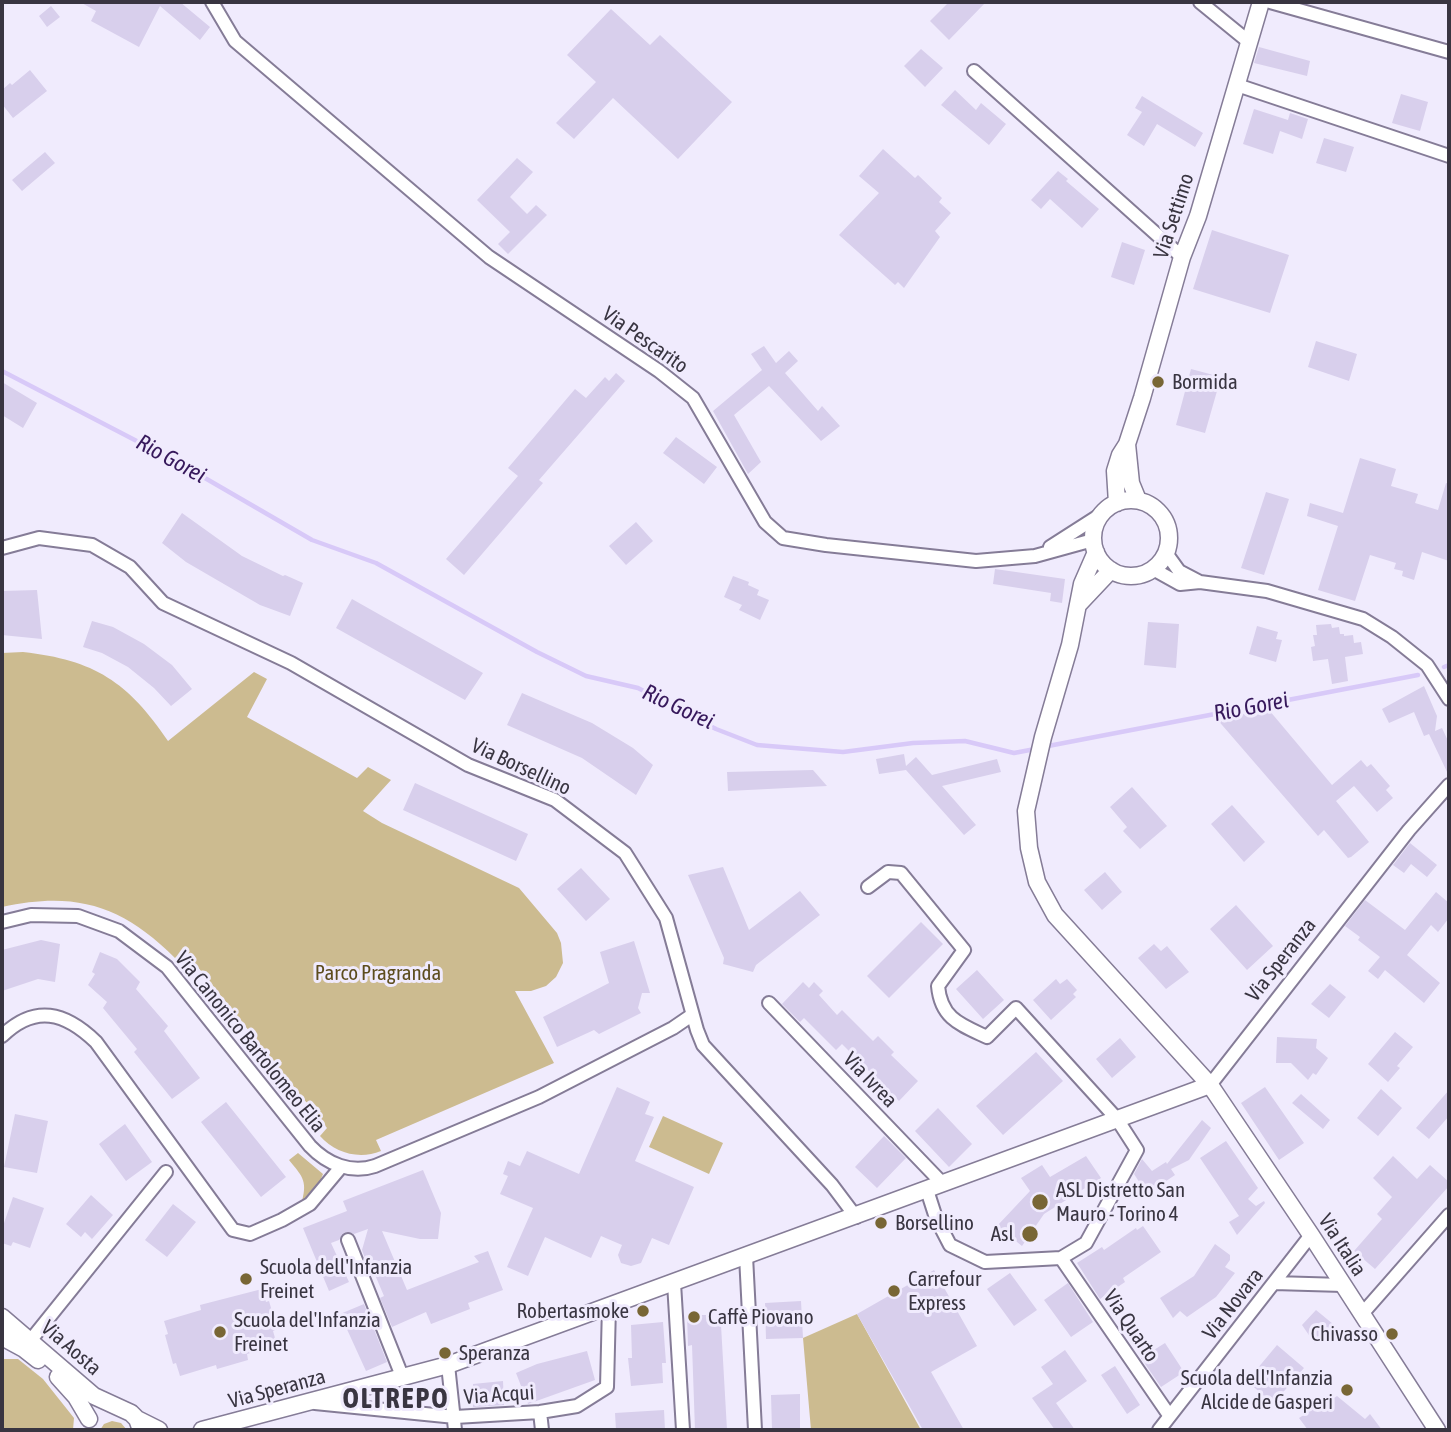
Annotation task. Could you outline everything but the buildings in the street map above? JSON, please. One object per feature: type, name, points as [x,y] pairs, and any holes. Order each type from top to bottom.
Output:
[{"type":"street","name":"Via Pescarito","points":[[212,2],[235,41],[489,257],[608,336],[693,398],[765,522],[783,538],[976,561],[1035,556],[1094,546]]},
{"type":"street","points":[[1200,2],[1249,42]]},
{"type":"street","name":"Via Settimo","points":[[1117,503],[1115,471],[1119,455],[1127,444],[1261,2]]},
{"type":"street","points":[[1270,2],[1449,51]]},
{"type":"street","points":[[974,71],[1182,257]]},
{"type":"street","points":[[1237,85],[1449,156]]},
{"type":"street","name":"Via Settimo","points":[[1127,444],[1130,483],[1138,500]]},
{"type":"street","points":[[1035,556],[1117,503],[1138,500],[1148,504],[1163,517],[1168,528],[1166,553],[1153,569],[1132,576],[1111,570],[1102,562],[1094,546],[1094,527],[1100,515]]},
{"type":"street","name":"Via Borsellino","points":[[2,548],[39,538],[92,545],[130,567],[163,603],[291,663],[468,765],[555,800],[625,853],[666,918],[692,1015],[704,1045],[832,1185],[856,1217]]},
{"type":"street","name":"Via Italia","points":[[1094,546],[1082,584],[1026,810],[1029,848],[1037,882],[1055,915],[1210,1085],[1437,1430]]},
{"type":"street","points":[[1166,553],[1179,571],[1200,582]]},
{"type":"street","points":[[1153,569],[1180,584],[1200,582],[1268,591],[1363,619],[1392,637],[1427,665],[1449,699]]},
{"type":"street","points":[[1078,606],[1111,570]]},
{"type":"street","name":"Via Speranza","points":[[202,1430],[448,1365],[1210,1085],[1409,830],[1449,785]]},
{"type":"street","points":[[868,887],[888,872],[901,873],[964,950],[938,986],[939,1002],[956,1023],[987,1037],[1016,1009],[1117,1119],[1137,1150],[1086,1243],[1061,1258],[985,1262],[950,1245],[936,1218],[927,1190]]},
{"type":"street","name":"Via Canonico Bartolomeo Elia","points":[[2,922],[31,915],[78,916],[119,930],[167,967],[310,1146],[321,1156],[341,1167]]},
{"type":"street","name":"Via Ivrea","points":[[769,1003],[943,1184]]},
{"type":"street","points":[[2,1036],[24,1018],[51,1016],[78,1025],[96,1042],[233,1230],[250,1234],[310,1204],[341,1167],[366,1169],[375,1166],[539,1097],[673,1028],[692,1015]]},
{"type":"street","points":[[27,1345],[166,1172]]},
{"type":"street","points":[[1362,1314],[1449,1215]]},
{"type":"street","name":"Via Novara","points":[[1159,1430],[1311,1235]]},
{"type":"street","points":[[348,1240],[402,1376]]},
{"type":"street","points":[[746,1256],[755,1430]]},
{"type":"street","name":"Via Quarto","points":[[1061,1258],[1169,1415]]},
{"type":"street","points":[[674,1283],[683,1430]]},
{"type":"street","points":[[1273,1283],[1343,1285]]},
{"type":"street","name":"Via Acqui","points":[[307,1402],[455,1417],[540,1412],[578,1406],[607,1387],[609,1306]]},
{"type":"street","name":"Via Aosta","points":[[2,1317],[76,1397],[88,1425]]},
{"type":"street","name":"Via Aosta","points":[[2,1337],[27,1345],[94,1396],[131,1413],[139,1425]]},
{"type":"street","points":[[448,1365],[455,1430]]},
{"type":"street","points":[[88,1425],[100,1409],[115,1406]]},
{"type":"street","points":[[540,1412],[542,1430]]},
{"type":"street","points":[[139,1425],[159,1430]]},
{"type":"green space","name":"Parco Pragranda","points":[[23,652],[70,661],[108,677],[139,703],[168,741],[254,672],[267,679],[247,717],[357,778],[368,767],[391,780],[363,811],[382,823],[519,888],[557,933],[563,963],[556,977],[546,986],[531,991],[515,991],[554,1063],[376,1140],[381,1151],[356,1155],[340,1151],[320,1136],[327,1128],[185,951],[175,958],[136,925],[96,907],[75,902],[52,901],[2,907],[2,653]]},
{"type":"green space","points":[[663,1116],[723,1143],[709,1174],[649,1147]]},
{"type":"green space","points":[[298,1153],[323,1174],[302,1201],[304,1183],[289,1160]]},
{"type":"green space","points":[[857,1314],[921,1430],[811,1430],[803,1338]]},
{"type":"green space","points":[[2,1359],[18,1359],[43,1379],[74,1418],[73,1430],[2,1430]]},
{"type":"green space","points":[[112,1421],[121,1423],[127,1430],[100,1430],[104,1424]]},
{"type":"waterway","name":"Rio Gorei","points":[[2,371],[179,463],[312,540],[376,563],[537,652],[586,676],[638,688],[716,729],[757,745],[843,752],[913,743],[965,741],[1014,753],[1035,749]]},
{"type":"waterway","points":[[1444,667],[1449,665]]},
{"type":"waterway","name":"Rio Gorei","points":[[1043,747],[1418,675]]},
{"type":"place","name":"Bormida","points":[[1158,382]]},
{"type":"place","name":"ASL Distretto San Mauro - Torino 4","points":[[1040,1202]]},
{"type":"place","name":"Borsellino","points":[[881,1223]]},
{"type":"place","name":"Asl","points":[[1030,1234]]},
{"type":"place","name":"Scuola dell'Infanzia Freinet","points":[[246,1279]]},
{"type":"place","name":"Carrefour Express","points":[[894,1291]]},
{"type":"place","name":"Robertasmoke","points":[[643,1311]]},
{"type":"place","name":"Caffè Piovano","points":[[694,1317]]},
{"type":"place","name":"Scuola del'Infanzia Freinet","points":[[220,1332]]},
{"type":"place","name":"Chivasso","points":[[1392,1334]]},
{"type":"place","name":"Speranza","points":[[445,1353]]},
{"type":"place","name":"Scuola dell'Infanzia Alcide de Gasperi","points":[[1347,1390]]},
{"type":"district","name":"OLTREPO","points":[[396,1399]]}]
